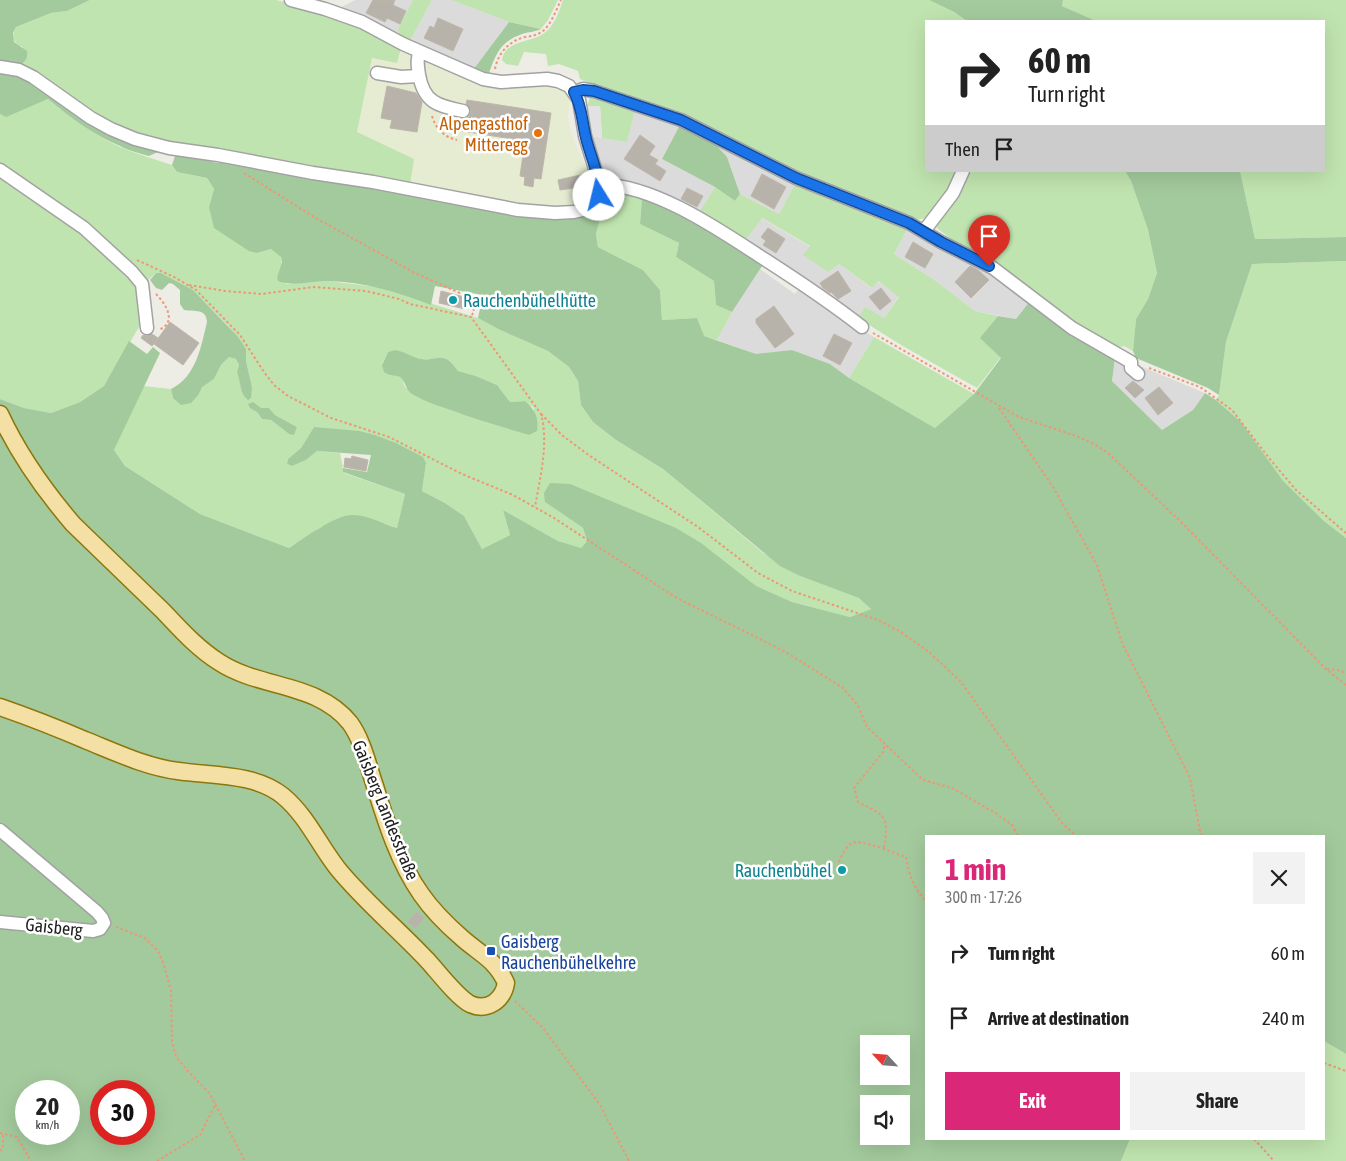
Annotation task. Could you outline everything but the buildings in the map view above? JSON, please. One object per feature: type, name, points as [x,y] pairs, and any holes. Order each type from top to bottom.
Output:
[{"type":"main road","name":"Gaisberg Landesstraße","points":[[0,414],[20,455],[54,503],[73,524],[200,648],[219,662],[240,672],[259,680],[299,690],[321,699],[333,707],[351,724],[365,756],[391,834],[412,879],[424,898],[449,925],[496,965],[506,983],[504,991]]},
{"type":"main road","points":[[0,707],[42,722],[128,758],[176,771],[232,777],[268,786],[284,797],[304,819],[337,867],[360,894],[466,1001],[484,1007],[496,1002],[504,991]]},
{"type":"street","points":[[0,67],[13,69],[33,77],[91,118],[111,129],[168,148],[218,154],[290,169],[537,212],[568,213],[587,209],[597,199],[600,185],[585,136],[579,100],[566,84],[552,80],[495,82],[420,52],[362,22],[292,0]]},
{"type":"street","points":[[420,52],[417,59],[419,76],[428,99],[443,107],[463,111]]},
{"type":"street","points":[[377,73],[401,77],[419,76]]},
{"type":"street","points":[[574,92],[583,90],[594,91],[681,120],[796,178],[909,223],[941,242],[993,268],[1072,328],[1130,362],[1131,368],[1138,374]]},
{"type":"street","points":[[0,170],[84,228],[124,264],[142,284],[147,327]]},
{"type":"street","points":[[924,231],[953,193],[963,172]]},
{"type":"street","points":[[600,185],[627,188],[670,204],[694,216],[790,276],[862,327]]},
{"type":"street","points":[[0,830],[97,912],[104,923]]},
{"type":"street","name":"Gaisberg","points":[[0,922],[93,931],[100,929],[104,923]]},
{"type":"path","points":[[495,82],[494,68],[506,47],[518,40],[544,31],[561,0]]},
{"type":"path","points":[[428,99],[433,120],[439,131],[446,137],[457,140]]},
{"type":"path","points":[[239,170],[314,217],[413,272],[471,298],[474,311],[471,317]]},
{"type":"path","points":[[132,257],[189,285],[217,310],[240,335],[271,381],[288,396],[331,418],[389,437],[462,474],[501,489],[535,507],[675,597],[784,651],[843,688],[858,706],[867,727],[923,780],[952,788],[997,814],[1012,826],[1017,835]]},
{"type":"path","points":[[142,284],[163,301],[169,312],[167,322],[162,329],[157,330],[147,327]]},
{"type":"path","points":[[189,285],[225,291],[262,294],[313,287],[366,292],[471,317],[541,414],[563,436],[698,527],[758,573],[792,591],[878,620],[901,632],[930,653],[961,682],[1062,823],[1075,835]]},
{"type":"path","points":[[862,327],[997,406],[1033,423],[1094,444],[1108,453],[1181,522],[1326,669],[1346,685]]},
{"type":"path","points":[[1130,362],[1200,387],[1232,410],[1296,490],[1346,533]]},
{"type":"path","points":[[997,406],[1053,488],[1097,565],[1122,643],[1190,778],[1201,835]]},
{"type":"path","points":[[535,507],[542,466],[544,433],[541,414]]},
{"type":"path","points":[[1326,669],[1340,670],[1346,674]]},
{"type":"path","points":[[884,848],[888,826],[881,814],[858,802],[854,788],[883,752],[885,744]]},
{"type":"path","points":[[842,870],[838,867],[839,861],[849,845],[856,842],[884,848],[906,857],[908,874],[919,894],[925,900]]},
{"type":"path","points":[[104,923],[145,938],[158,951],[170,985],[172,1042],[176,1057],[216,1103],[245,1161]]},
{"type":"path","points":[[504,991],[543,1028],[600,1105],[629,1161]]},
{"type":"path","points":[[1325,1063],[1346,1071]]},
{"type":"path","points":[[157,1161],[200,1135],[216,1103]]},
{"type":"path","points":[[0,1151],[3,1148],[1,1133],[17,1137],[30,1161]]},
{"type":"path","points":[[1255,1140],[1274,1161]]},
{"type":"shaded area","points":[[355,0],[413,0],[398,29],[400,39],[338,9]]},
{"type":"shaded area","points":[[432,0],[451,0],[509,22],[473,70],[409,43]]},
{"type":"shaded area","points":[[600,106],[602,138],[591,136],[580,107]]},
{"type":"shaded area","points":[[636,107],[681,123],[662,159],[715,187],[698,214],[611,180],[600,173],[591,136],[627,142]]},
{"type":"shaded area","points":[[708,136],[796,182],[779,214],[740,194],[727,157]]},
{"type":"shaded area","points":[[761,218],[839,264],[871,288],[877,281],[899,296],[884,318],[858,318],[744,242]]},
{"type":"shaded area","points":[[909,226],[985,267],[1030,301],[1016,319],[975,311],[933,279],[894,254]]},
{"type":"shaded area","points":[[760,269],[795,294],[801,286],[839,315],[874,337],[849,378],[830,364],[792,350],[756,354],[717,340],[732,312]]},
{"type":"shaded area","points":[[1115,358],[1135,364],[1205,393],[1193,410],[1162,430],[1112,381]]},
{"type":"green space","points":[[0,0],[90,0],[67,11],[51,13],[16,27],[13,33],[14,42],[27,51],[26,59],[20,65],[65,99],[161,147],[158,152],[149,156],[110,142],[82,125],[48,99],[6,117],[0,114]]},
{"type":"green space","points":[[90,0],[276,0],[325,12],[352,23],[401,48],[397,63],[372,58],[357,132],[414,159],[410,185],[233,153],[215,148],[166,143],[112,125],[20,67],[23,47],[15,42],[13,37],[16,27],[51,13],[67,11]]},
{"type":"green space","points":[[413,0],[432,0],[409,43],[400,39],[398,29]]},
{"type":"green space","points":[[451,0],[558,0],[541,29],[509,22]]},
{"type":"green space","points":[[563,0],[929,0],[966,20],[925,20],[925,172],[958,172],[946,196],[927,218],[913,220],[799,175],[639,102],[580,79],[578,71],[559,64],[548,66],[546,54],[524,52],[518,66],[506,64],[502,60],[504,54],[513,45],[538,37],[547,31],[556,19]]},
{"type":"green space","points":[[929,0],[1063,0],[1062,6],[1094,20],[966,20]]},
{"type":"green space","points":[[1063,0],[1346,0],[1346,237],[1255,239],[1240,172],[1325,172],[1325,20],[1094,20],[1062,6]]},
{"type":"green space","points":[[509,22],[541,29],[515,37],[504,45],[497,54],[489,73],[473,70]]},
{"type":"green space","points":[[401,48],[475,83],[490,86],[535,85],[566,91],[570,97],[568,118],[572,136],[594,185],[595,192],[592,199],[586,204],[574,208],[509,204],[410,185],[357,133],[372,57]]},
{"type":"green space","points":[[597,95],[636,107],[627,142],[602,138],[600,106],[587,106],[590,97]]},
{"type":"green space","points":[[48,99],[82,125],[126,150],[172,165],[177,172],[207,178],[214,189],[209,207],[257,253],[271,249],[276,252],[282,261],[277,277],[287,284],[328,281],[378,287],[478,318],[548,351],[569,367],[578,381],[581,405],[593,422],[616,440],[663,469],[762,552],[800,576],[860,598],[871,609],[850,617],[792,602],[545,502],[583,528],[587,541],[580,549],[558,541],[503,510],[510,535],[482,549],[464,516],[422,491],[426,463],[314,427],[301,448],[288,459],[287,464],[292,466],[306,460],[317,451],[340,453],[344,473],[405,494],[397,528],[364,517],[321,527],[289,548],[200,514],[125,466],[114,450],[143,386],[171,389],[173,398],[199,394],[202,386],[214,379],[221,365],[229,357],[236,359],[239,365],[237,372],[241,380],[240,386],[252,387],[246,361],[246,349],[227,325],[193,290],[161,273],[156,273],[138,289],[142,322],[104,386],[80,402],[51,413],[24,408],[0,399],[0,114],[6,116]],"holes":[[[395,350],[423,359],[444,358],[453,364],[458,371],[497,385],[510,402],[525,401],[534,408],[529,435],[438,405],[405,387],[402,379],[382,364],[388,352]],[[269,408],[275,415],[297,427],[289,434],[271,420],[262,419],[257,412]]]},
{"type":"green space","points":[[681,123],[708,136],[727,157],[740,194],[735,201],[715,187],[662,159]]},
{"type":"green space","points":[[176,153],[217,163],[228,160],[572,217],[594,212],[600,219],[596,234],[598,247],[643,270],[660,290],[662,320],[697,318],[704,336],[756,354],[792,350],[830,364],[849,378],[935,428],[974,394],[1001,358],[980,338],[998,316],[1016,319],[1030,301],[1115,358],[1112,381],[1162,430],[1193,410],[1205,393],[1216,400],[1241,422],[1283,481],[1324,521],[1346,538],[1346,1054],[1325,1042],[1325,835],[925,835],[925,1140],[1130,1140],[1121,1161],[0,1161],[0,399],[24,408],[51,413],[80,402],[104,386],[129,341],[147,354],[153,347],[160,353],[114,450],[125,466],[200,514],[289,548],[319,528],[345,516],[363,516],[397,528],[405,494],[343,472],[343,468],[367,472],[371,455],[317,451],[306,460],[292,466],[287,464],[288,459],[301,448],[314,427],[359,431],[396,443],[423,457],[426,463],[422,491],[464,516],[482,549],[510,535],[503,510],[558,541],[581,548],[587,541],[583,528],[545,502],[544,493],[550,483],[570,484],[676,528],[701,543],[756,586],[792,602],[850,617],[871,609],[859,598],[800,576],[780,566],[663,469],[616,440],[593,422],[581,405],[578,381],[569,367],[548,351],[478,318],[480,309],[492,304],[493,297],[435,286],[431,305],[393,292],[355,283],[328,281],[290,284],[278,281],[277,277],[282,262],[281,257],[271,249],[257,253],[249,251],[214,228],[209,207],[214,189],[207,178],[177,172],[172,165]]},
{"type":"green space","points":[[966,172],[1126,172],[1131,181],[1148,230],[1157,273],[1148,299],[1136,319],[1133,351],[1124,346],[1117,348],[1099,340],[956,243],[937,228],[937,224]]},
{"type":"green space","points":[[1126,172],[1240,172],[1255,239],[1346,237],[1346,261],[1252,264],[1226,342],[1219,395],[1208,388],[1136,358],[1133,351],[1136,319],[1148,299],[1157,273],[1148,230],[1131,181]]},
{"type":"green space","points":[[796,182],[909,226],[894,254],[933,279],[975,311],[998,316],[981,338],[1001,357],[977,388],[858,318],[865,307],[884,318],[899,297],[878,281],[872,288],[839,264],[828,272],[803,255],[810,246],[762,218],[744,242],[698,214],[715,187],[735,201],[740,194],[779,214]]},
{"type":"green space","points":[[613,191],[642,198],[640,224],[679,243],[676,257],[714,281],[716,305],[732,312],[717,340],[703,336],[697,318],[662,320],[660,290],[643,270],[598,247],[596,234],[600,219],[594,212]]},
{"type":"green space","points":[[642,198],[676,210],[764,263],[732,312],[716,305],[714,281],[676,257],[679,243],[640,224]]},
{"type":"green space","points":[[1346,261],[1346,538],[1324,521],[1282,481],[1241,422],[1216,400],[1219,395],[1226,342],[1252,264]]},
{"type":"green space","points":[[156,273],[161,273],[193,290],[238,337],[246,349],[246,361],[252,387],[251,398],[248,400],[242,390],[237,372],[239,365],[236,359],[229,357],[221,365],[214,379],[202,387],[191,403],[181,405],[173,398],[171,389],[179,384],[192,369],[207,322],[205,314],[184,310],[180,304],[180,290],[173,284],[169,283],[162,290],[156,288],[150,280]]},
{"type":"green space","points":[[874,337],[974,394],[935,428],[849,378]]},
{"type":"green space","points":[[395,350],[423,359],[443,358],[453,364],[458,371],[497,385],[510,402],[525,401],[531,407],[537,418],[537,431],[529,435],[441,407],[412,394],[408,391],[401,378],[384,372],[382,365],[388,352]]},
{"type":"green space","points":[[253,402],[261,408],[269,408],[275,415],[297,427],[294,435],[289,434],[271,420],[262,419],[257,412],[250,408],[248,404]]},
{"type":"green space","points":[[1325,1042],[1346,1054],[1346,1161],[1121,1161],[1130,1140],[1325,1140]]},
{"type":"place","name":"Alpengasthof Mitteregg","points":[[538,133]]},
{"type":"place","name":"Rauchenbühelhütte","points":[[453,300]]},
{"type":"place","name":"Rauchenbühel","points":[[842,870]]},
{"type":"place","name":"Gaisberg Rauchenbühelkehre","points":[[491,951]]},
{"type":"route","points":[[599,195],[600,185],[585,136],[579,100],[574,92],[583,90],[594,91],[681,120],[777,170],[909,223],[941,242],[989,266]]}]
